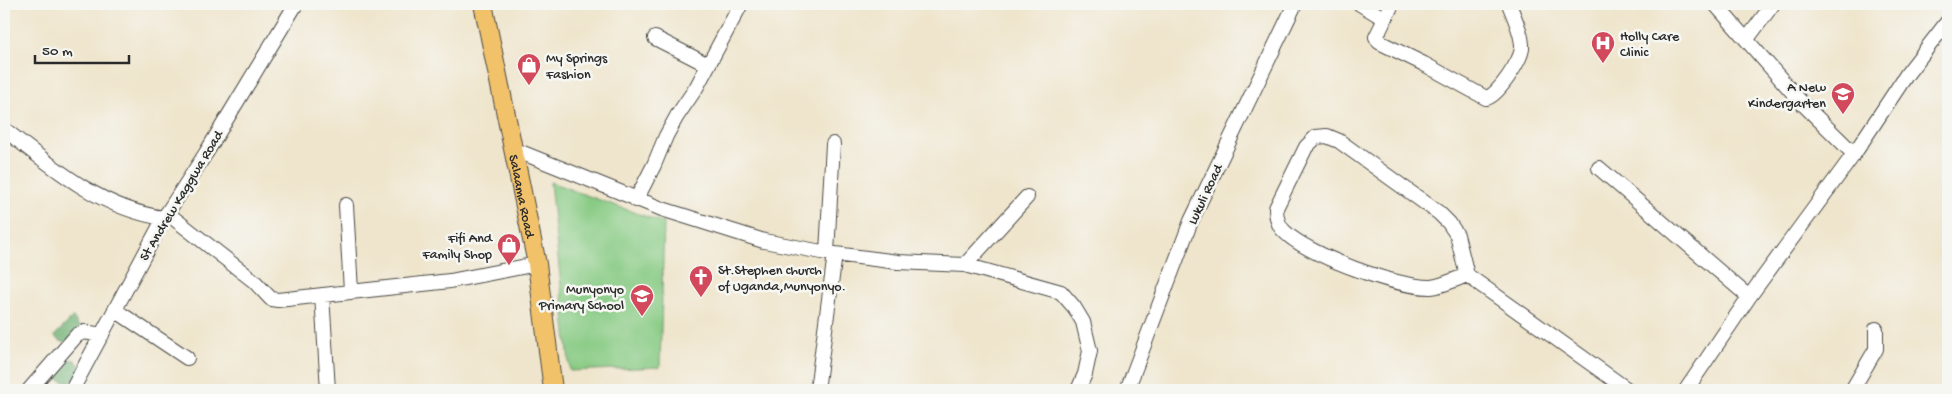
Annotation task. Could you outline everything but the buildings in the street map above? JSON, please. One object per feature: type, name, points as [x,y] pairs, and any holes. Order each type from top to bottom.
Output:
[{"type":"main road","name":"Salaama Road","points":[[483,4],[537,264],[553,390]]},
{"type":"street","points":[[636,200],[666,136],[741,4]]},
{"type":"street","name":"Lukuli Road","points":[[1127,390],[1191,221],[1296,4]]},
{"type":"street","points":[[1360,4],[1385,19]]},
{"type":"street","points":[[1392,4],[1376,37],[1378,42],[1424,64],[1486,98],[1496,93],[1512,70],[1522,49],[1518,29],[1509,4]]},
{"type":"street","points":[[1715,4],[1802,103],[1854,154]]},
{"type":"street","points":[[1747,39],[1773,4]]},
{"type":"street","name":"St Andrew Kaggwa Road","points":[[72,390],[165,216],[211,144],[292,5]]},
{"type":"street","points":[[1686,390],[1749,297],[1854,154],[1908,74],[1948,21]]},
{"type":"street","points":[[655,38],[708,65]]},
{"type":"street","points":[[4,129],[81,187],[119,207],[142,215],[165,216],[254,281],[271,299],[278,300],[450,281],[537,264]]},
{"type":"street","points":[[1467,275],[1432,287],[1404,284],[1352,267],[1300,245],[1284,231],[1276,217],[1276,208],[1306,146],[1316,137],[1327,136],[1339,140],[1439,213],[1457,235],[1467,275],[1628,390]]},
{"type":"street","points":[[817,390],[831,253],[833,144]]},
{"type":"street","points":[[513,149],[636,200],[764,241],[898,262],[965,265],[1061,292],[1074,307],[1083,322],[1090,351],[1085,374],[1078,390]]},
{"type":"street","points":[[1599,168],[1749,297]]},
{"type":"street","points":[[965,265],[1028,196]]},
{"type":"street","points":[[346,205],[351,291]]},
{"type":"street","points":[[322,295],[328,390]]},
{"type":"street","points":[[115,310],[187,358]]},
{"type":"street","points":[[1853,390],[1876,349],[1876,329]]},
{"type":"street","points":[[29,390],[77,335],[84,332],[102,335]]},
{"type":"green space","points":[[550,182],[664,223],[660,367],[570,371]]},
{"type":"green space","points":[[73,317],[80,328],[69,344],[58,340],[54,336]]},
{"type":"green space","points":[[59,359],[75,360],[83,369],[77,380],[65,382],[57,379],[51,369]]},
{"type":"place","name":"Holly Care Clinic","points":[[1603,64]]},
{"type":"place","name":"My Springs Fashion","points":[[529,86]]},
{"type":"place","name":"A New Kindergarten","points":[[1843,115]]},
{"type":"place","name":"Fifi And Family Shop","points":[[509,266]]},
{"type":"place","name":"St.Stephen church of Uganda,Munyonyo.","points":[[701,298]]},
{"type":"place","name":"Munyonyo Primary School","points":[[642,317]]}]
